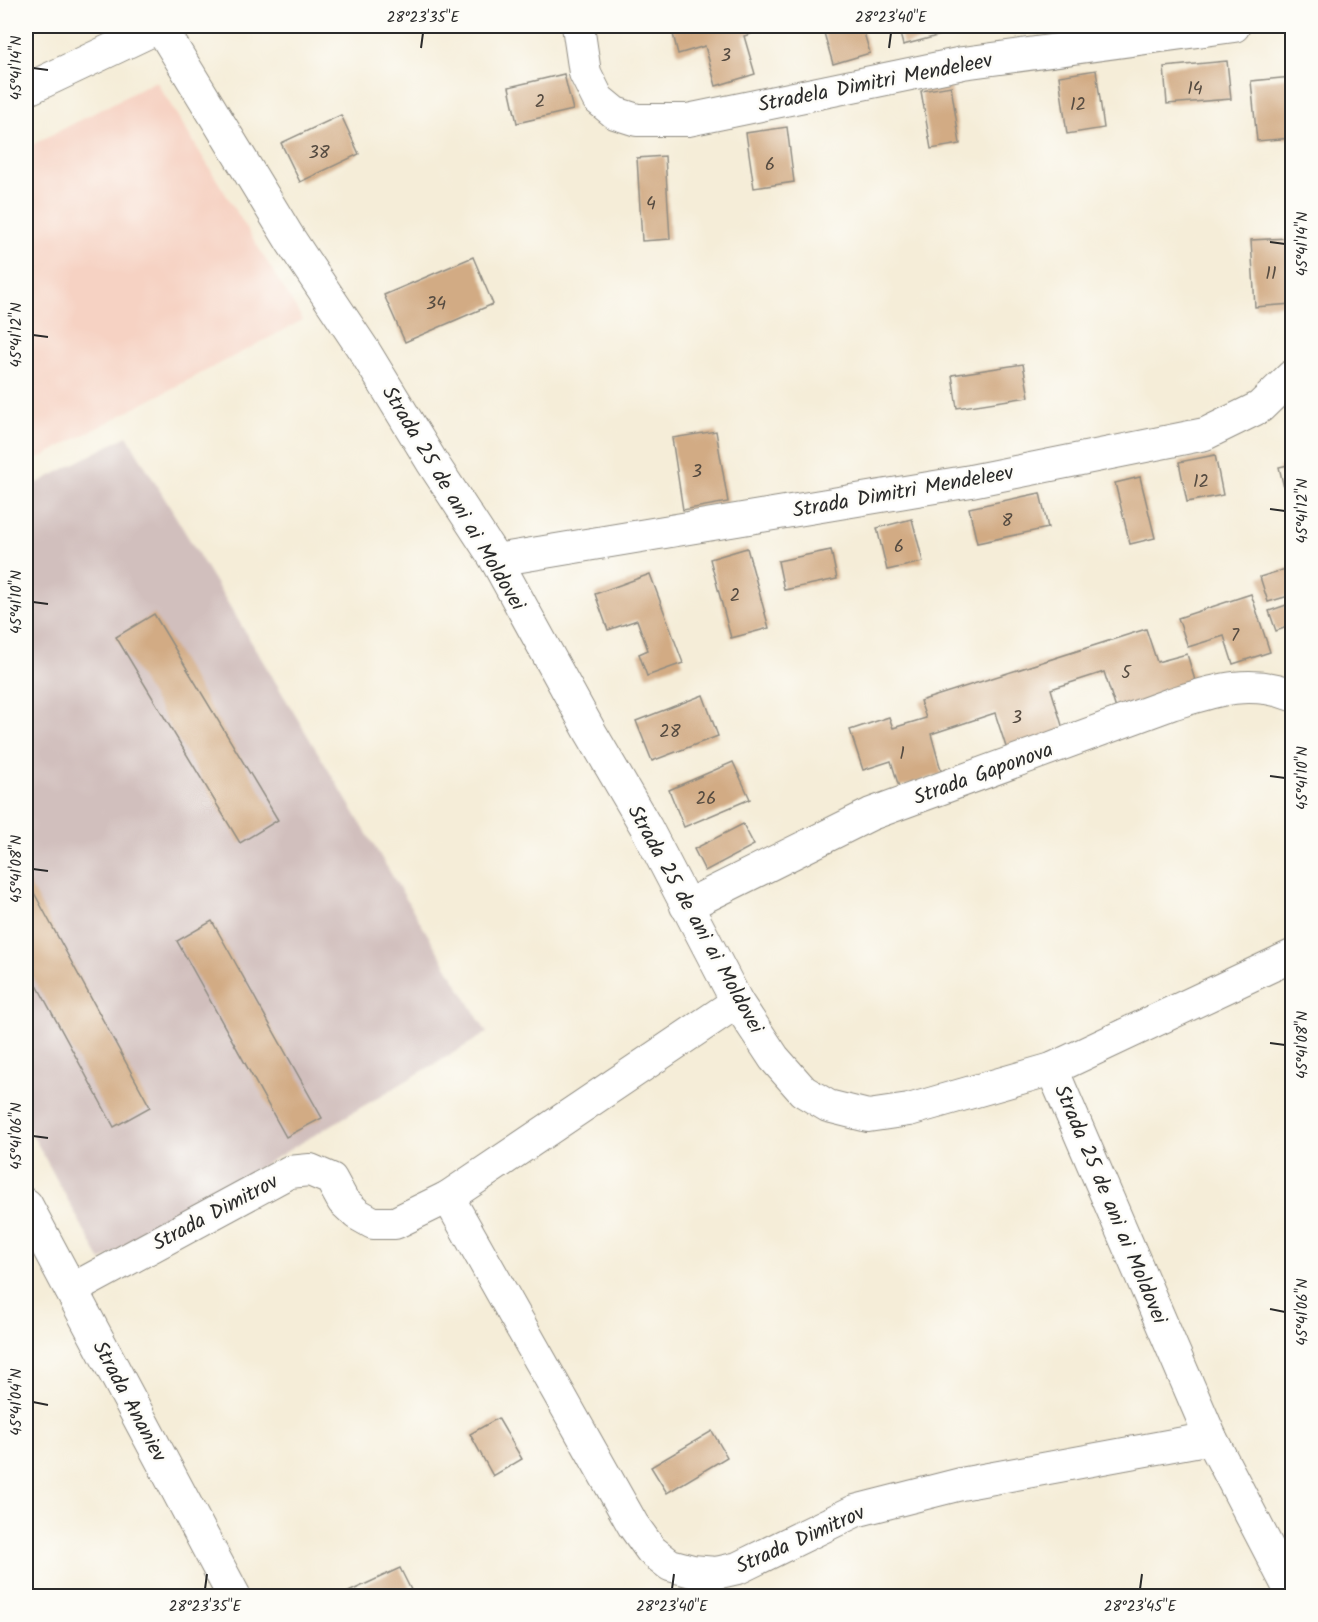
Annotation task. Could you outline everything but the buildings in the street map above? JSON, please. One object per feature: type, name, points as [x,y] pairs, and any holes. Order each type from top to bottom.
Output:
[{"type":"street","points":[[26,90],[161,26]]},
{"type":"street","name":"Strada 25 de ani ai Moldovei","points":[[161,26],[291,241],[364,351],[496,560],[646,827],[737,1002],[774,1058],[803,1091],[828,1106],[868,1116],[909,1110],[1052,1069],[1211,1438],[1293,1594]]},
{"type":"street","name":"Stradela Dimitri Mendeleev","points":[[578,26],[585,73],[598,99],[615,113],[637,120],[688,120],[963,63],[1234,26]]},
{"type":"street","name":"Strada Dimitri Mendeleev","points":[[496,560],[971,481],[1205,434],[1260,407],[1293,376]]},
{"type":"street","name":"Strada Gaponova","points":[[686,906],[871,814],[1171,704],[1217,689],[1240,686],[1276,689],[1293,695]]},
{"type":"street","points":[[1052,1069],[1293,956]]},
{"type":"street","name":"Strada Dimitrov","points":[[71,1290],[289,1173],[310,1170],[331,1179],[344,1201],[357,1214],[373,1223],[395,1223],[448,1197],[737,1002]]},
{"type":"street","name":"Strada Dimitrov","points":[[448,1197],[633,1526],[651,1550],[670,1565],[692,1571],[716,1573],[738,1568],[855,1512],[961,1484],[1211,1438]]},
{"type":"street","name":"Strada Ananiev","points":[[26,1205],[234,1596]]},
{"type":"shaded area","points":[[156,81],[303,320],[26,465],[26,148]]},
{"type":"shaded area","points":[[127,436],[487,1033],[101,1261],[26,1123],[26,489]]}]
